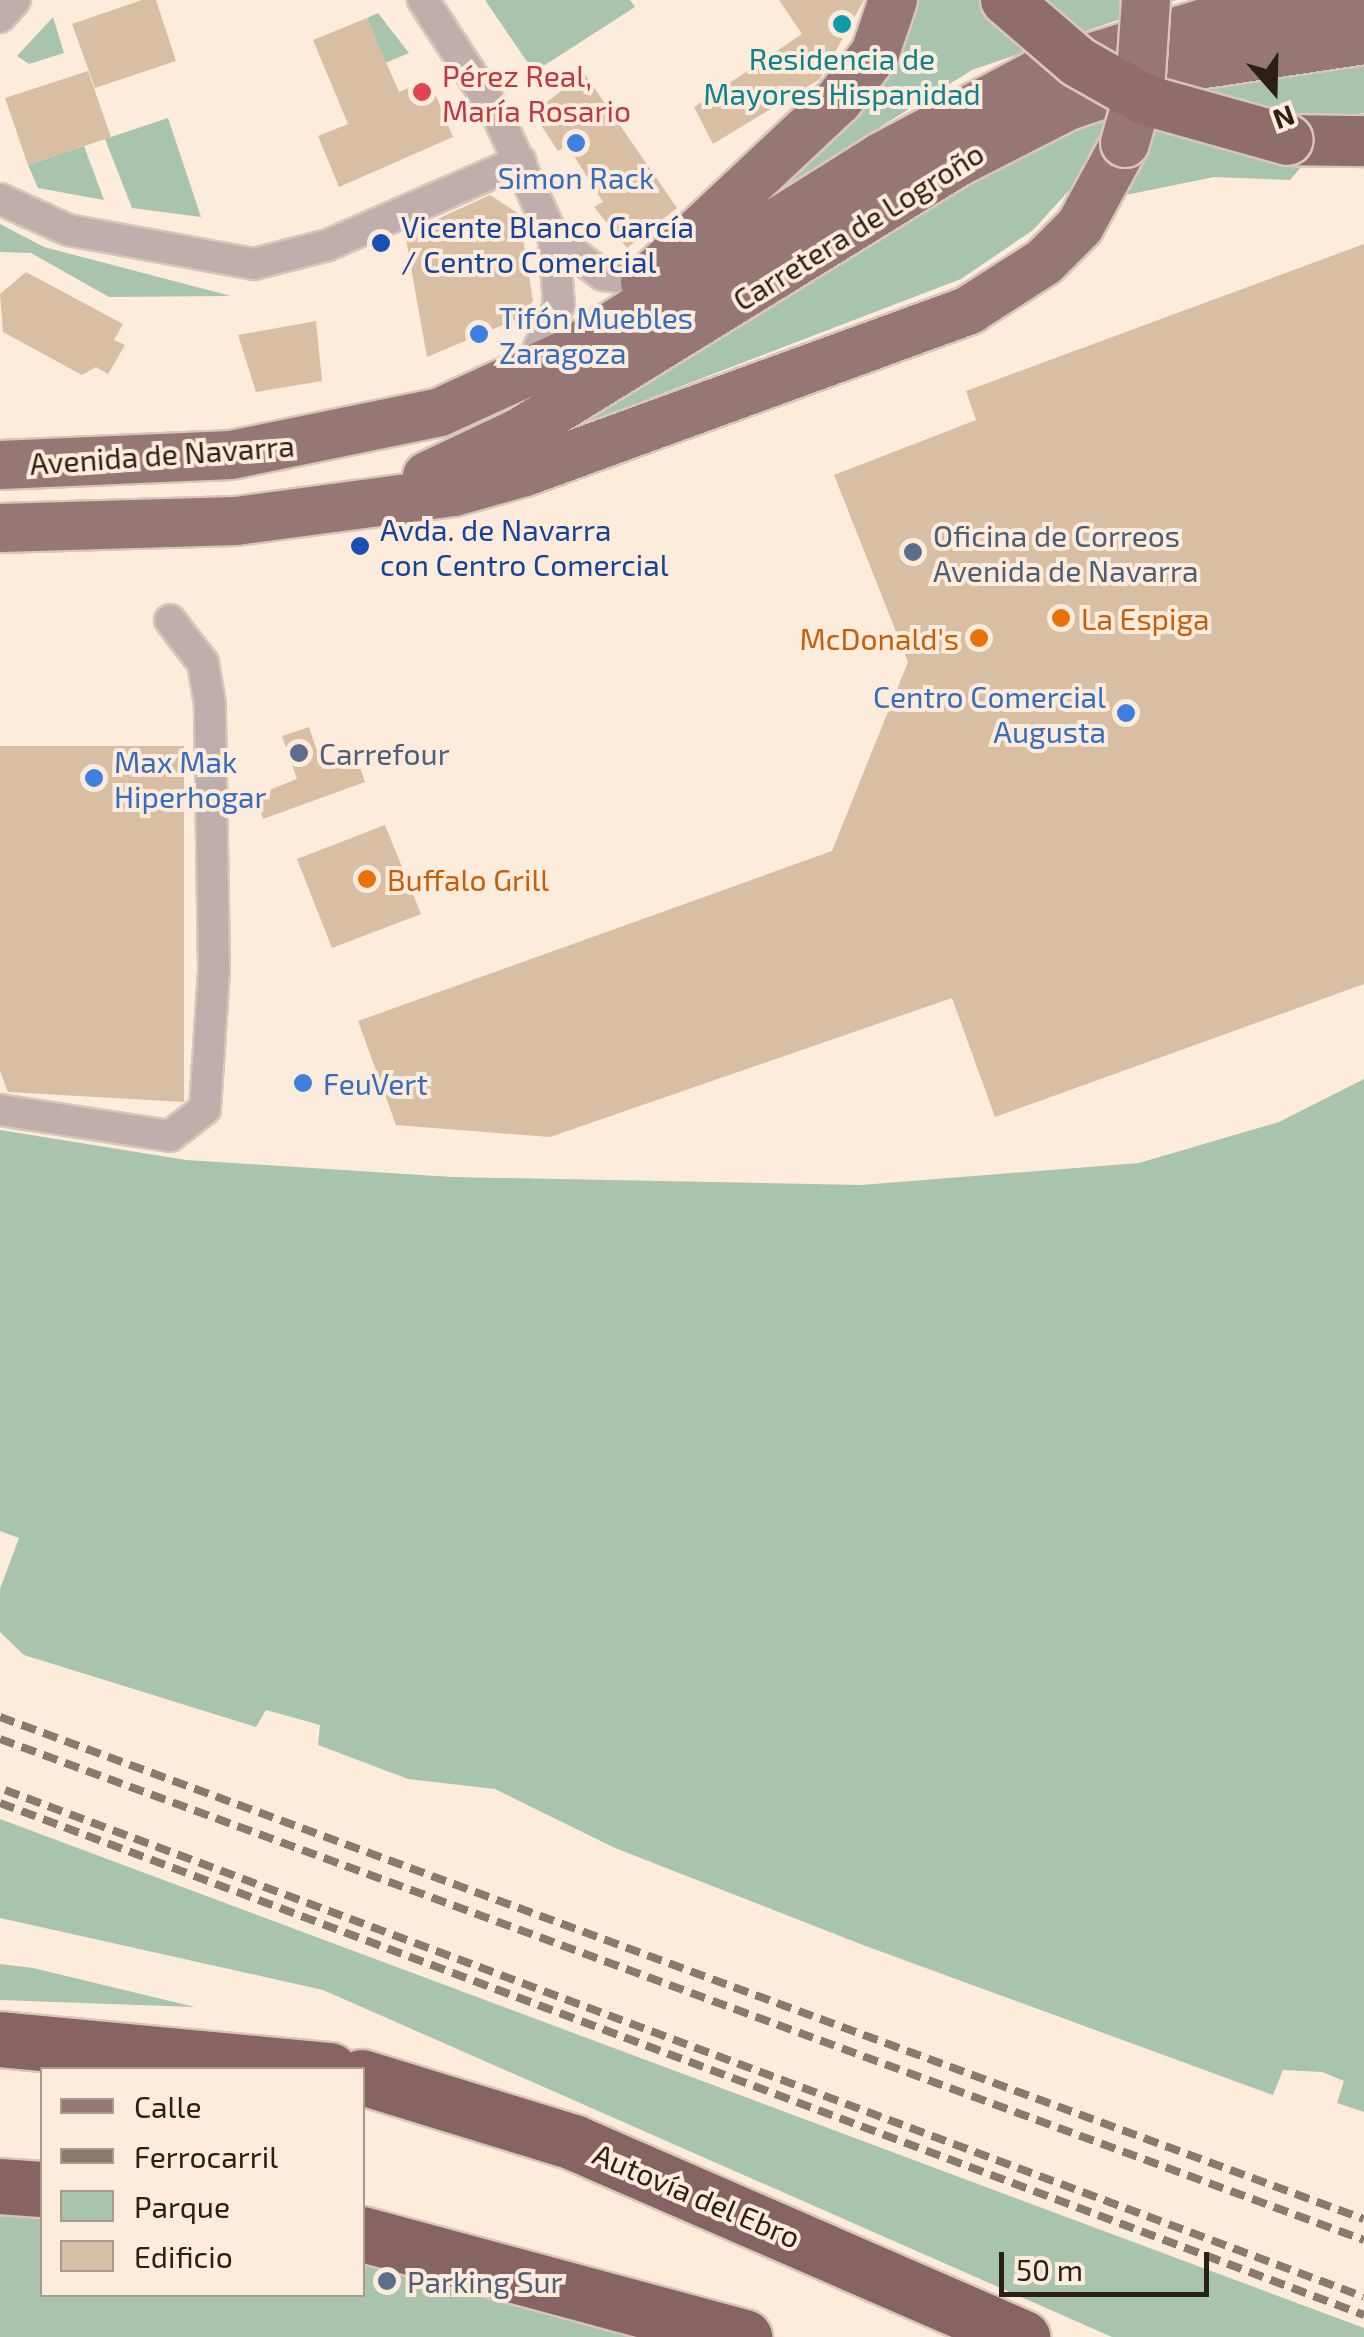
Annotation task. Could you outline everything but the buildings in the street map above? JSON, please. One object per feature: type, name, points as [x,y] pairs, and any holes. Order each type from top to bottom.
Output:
[{"type":"highway","points":[[1006,0],[1078,62],[1145,100],[1288,140],[1364,141]]},
{"type":"highway","points":[[0,2039],[298,2067]]},
{"type":"highway","name":"Autovía del Ebro","points":[[365,2078],[573,2142],[1022,2337]]},
{"type":"highway","points":[[0,2186],[40,2189]]},
{"type":"highway","points":[[365,2235],[744,2337]]},
{"type":"main road","points":[[440,412],[646,282],[838,101],[875,53],[893,0]]},
{"type":"main road","points":[[0,528],[188,525],[384,499],[525,472],[969,310],[1044,262],[1080,226],[1124,143],[1142,75],[1146,0]]},
{"type":"main road","name":"Carretera de Logroño","points":[[440,412],[567,354],[882,157],[1037,74],[1236,13],[1364,0]]},
{"type":"main road","name":"Carretera de Logroño","points":[[384,499],[520,432],[958,162],[1068,106],[1184,67],[1364,40]]},
{"type":"main road","name":"Avenida de Navarra","points":[[0,465],[231,455],[440,412]]},
{"type":"street","points":[[0,18],[16,0]]},
{"type":"street","points":[[424,0],[520,161],[554,239],[560,305],[538,350]]},
{"type":"street","points":[[0,199],[68,230],[254,264],[328,245],[520,161]]},
{"type":"street","points":[[554,239],[602,275],[646,282]]},
{"type":"street","points":[[0,1110],[170,1136],[192,1127],[210,1096],[214,940],[208,681],[194,644],[170,620]]},
{"type":"green space","points":[[485,0],[630,0],[635,7],[534,72]]},
{"type":"green space","points":[[897,0],[1176,0],[972,70],[759,202]]},
{"type":"green space","points":[[378,13],[409,53],[385,63],[367,18]]},
{"type":"green space","points":[[53,17],[64,53],[29,64],[17,56]]},
{"type":"green space","points":[[1364,47],[1364,113],[1308,122],[1302,166],[1290,180],[1214,177],[1116,197],[1073,186],[1033,230],[961,279],[572,428],[1054,119]]},
{"type":"green space","points":[[168,118],[201,217],[132,208],[105,139]]},
{"type":"green space","points":[[84,146],[104,200],[38,188],[28,165]]},
{"type":"green space","points":[[0,224],[44,247],[231,296],[109,297],[31,253],[0,252]]},
{"type":"green space","points":[[1364,1079],[1364,2112],[1337,2103],[1344,2081],[1322,2072],[1283,2070],[1273,2095],[863,1945],[615,1848],[495,1789],[408,1779],[318,1745],[320,1725],[266,1710],[256,1727],[24,1655],[0,1632],[0,1589],[19,1538],[0,1531],[0,1130],[186,1160],[452,1177],[861,1185],[1139,1163],[1279,1122]]},
{"type":"green space","points":[[0,1819],[1364,2328],[1364,2337],[1112,2337],[323,1990],[0,1918]]},
{"type":"green space","points":[[0,1964],[33,1968],[195,2007],[0,2000]]},
{"type":"green space","name":"Parking Sur","points":[[0,2211],[40,2215],[40,2297],[365,2297],[365,2260],[637,2337],[0,2337]]},
{"type":"railway","points":[[0,1717],[1364,2219]]},
{"type":"railway","points":[[0,1739],[1364,2240]]},
{"type":"railway","points":[[5,1790],[1364,2297]]},
{"type":"railway","points":[[0,1803],[1364,2315]]},
{"type":"place","name":"Residencia de Mayores Hispanidad","points":[[842,24]]},
{"type":"place","name":"Pérez Real, María Rosario","points":[[422,92]]},
{"type":"place","name":"Simon Rack","points":[[576,143]]},
{"type":"place","name":"Vicente Blanco García / Centro Comercial","points":[[381,243]]},
{"type":"place","name":"Tifón Muebles Zaragoza","points":[[479,334]]},
{"type":"place","name":"Avda. de Navarra con Centro Comercial","points":[[360,546]]},
{"type":"place","name":"Oficina de Correos Avenida de Navarra","points":[[913,552]]},
{"type":"place","name":"La Espiga","points":[[1061,618]]},
{"type":"place","name":"McDonald's","points":[[979,638]]},
{"type":"place","name":"Centro Comercial Augusta","points":[[1126,713]]},
{"type":"place","name":"Carrefour","points":[[299,753]]},
{"type":"place","name":"Max Mak Hiperhogar","points":[[94,778]]},
{"type":"place","name":"Buffalo Grill","points":[[367,879]]},
{"type":"place","name":"FeuVert","points":[[303,1083]]},
{"type":"place","name":"Parking Sur","points":[[387,2281]]}]
